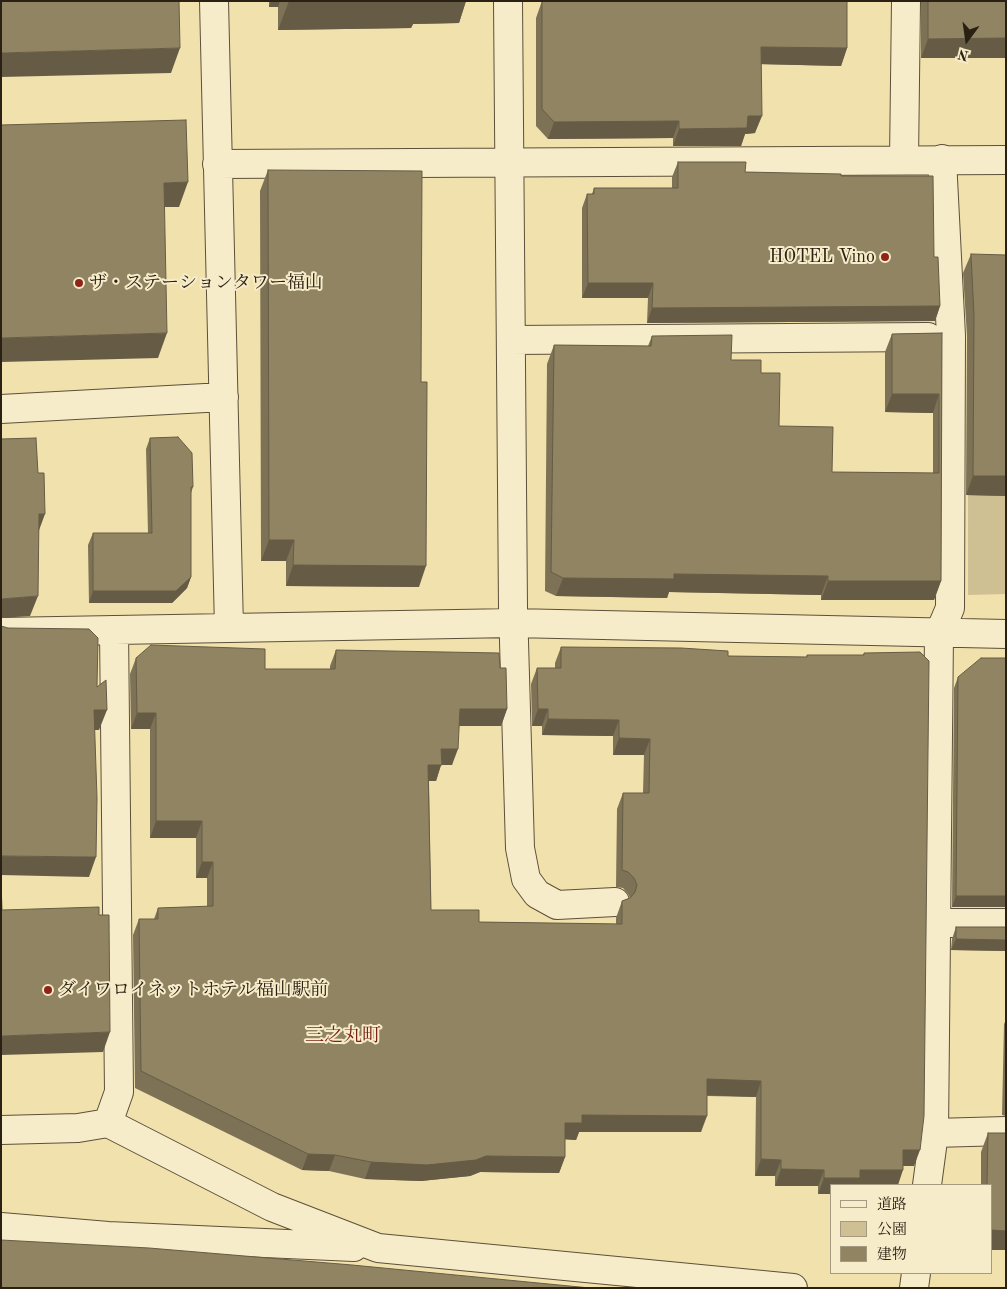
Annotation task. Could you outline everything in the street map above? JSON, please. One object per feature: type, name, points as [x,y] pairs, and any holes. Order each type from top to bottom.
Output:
[{"type":"street","points":[[214,1],[229,628]]},
{"type":"street","points":[[508,1],[513,623],[520,848],[526,879],[537,894],[556,905],[615,902]]},
{"type":"street","points":[[904,160],[906,1]]},
{"type":"street","points":[[927,1184],[934,1133],[939,634],[950,608],[951,336],[942,159]]},
{"type":"street","points":[[217,164],[1006,160]]},
{"type":"street","points":[[512,340],[951,336]]},
{"type":"street","points":[[1,409],[224,397]]},
{"type":"street","points":[[1,632],[513,623],[1006,634]]},
{"type":"street","points":[[108,1122],[119,1092],[114,630]]},
{"type":"street","points":[[936,923],[1006,923]]},
{"type":"street","points":[[1,1130],[78,1128],[108,1122],[272,1207],[378,1248]]},
{"type":"street","points":[[934,1133],[1006,1131]]},
{"type":"street","points":[[1,1227],[108,1236],[378,1248],[793,1288]]},
{"type":"street","points":[[914,1288],[916,1274]]},
{"type":"green space","points":[[968,473],[1006,473],[1006,594],[968,595]]},
{"type":"building","points":[[1,1],[179,1],[180,48],[1,53]]},
{"type":"building","points":[[542,1],[847,1],[847,48],[761,47],[762,116],[748,116],[747,128],[679,129],[679,121],[554,122],[542,109]]},
{"type":"building","points":[[928,1],[1006,1],[1006,38],[928,39]]},
{"type":"building","name":"ザ・ステーションタワー福山","points":[[186,120],[188,182],[164,183],[167,333],[1,338],[1,125]]},
{"type":"building","points":[[678,162],[746,162],[745,172],[841,174],[841,176],[933,176],[934,257],[938,257],[940,306],[652,308],[653,283],[588,283],[587,194],[594,194],[594,188],[678,188]]},
{"type":"building","points":[[268,170],[422,171],[421,382],[427,382],[426,566],[293,565],[294,540],[269,540]]},
{"type":"building","points":[[971,254],[1006,255],[1006,476],[973,476],[974,316]]},
{"type":"building","points":[[942,333],[941,581],[828,581],[828,576],[674,574],[674,579],[563,578],[551,572],[554,345],[651,346],[652,336],[732,335],[731,360],[761,360],[761,373],[780,373],[779,426],[833,427],[832,472],[939,473],[939,394],[892,394],[892,334]]},
{"type":"building","points":[[178,437],[192,453],[191,577],[176,591],[93,591],[93,533],[152,533],[150,438]]},
{"type":"building","points":[[36,438],[38,473],[44,473],[45,514],[39,514],[38,596],[1,599],[1,439]]},
{"type":"building","points":[[1,626],[8,628],[89,629],[98,638],[97,687],[106,680],[107,710],[94,710],[97,798],[96,857],[1,856]]},
{"type":"building","points":[[151,645],[265,649],[265,669],[335,669],[336,650],[499,653],[500,668],[506,668],[507,709],[460,709],[458,749],[441,749],[442,765],[428,765],[431,910],[479,910],[479,922],[622,924],[622,901],[630,898],[635,892],[637,885],[634,878],[628,872],[622,870],[623,793],[649,793],[650,739],[619,738],[619,720],[548,719],[548,709],[538,709],[537,668],[561,668],[561,647],[681,648],[728,651],[728,656],[807,657],[807,655],[864,655],[864,653],[920,652],[929,661],[924,1116],[920,1150],[903,1150],[903,1170],[860,1170],[860,1178],[824,1178],[824,1170],[781,1169],[781,1160],[761,1159],[761,1081],[707,1079],[707,1116],[582,1115],[582,1123],[565,1123],[565,1157],[486,1156],[476,1160],[427,1165],[371,1162],[335,1155],[308,1154],[141,1071],[139,919],[158,919],[158,908],[213,906],[213,862],[202,862],[202,821],[156,821],[156,713],[137,713],[136,658]]},
{"type":"building","points":[[981,658],[1006,658],[1006,896],[956,896],[958,677]]},
{"type":"building","name":"ダイワロイネットホテル福山駅前","points":[[1,883],[2,910],[99,907],[99,915],[109,915],[110,1032],[1,1036]]},
{"type":"building","points":[[956,927],[1006,927],[1006,940],[956,939]]},
{"type":"building","points":[[988,1133],[1006,1133],[1006,1231],[992,1230],[992,1184],[987,1184]]},
{"type":"building","points":[[1,1240],[149,1248],[590,1288],[1,1288]]},
{"type":"place","name":"HOTEL Vino","points":[[885,257]]},
{"type":"place","name":"ザ・ステーションタワー福山","points":[[79,283]]},
{"type":"place","name":"ダイワロイネットホテル福山駅前","points":[[48,990]]},
{"type":"district","name":"三之丸町","points":[[343,1036]]}]
